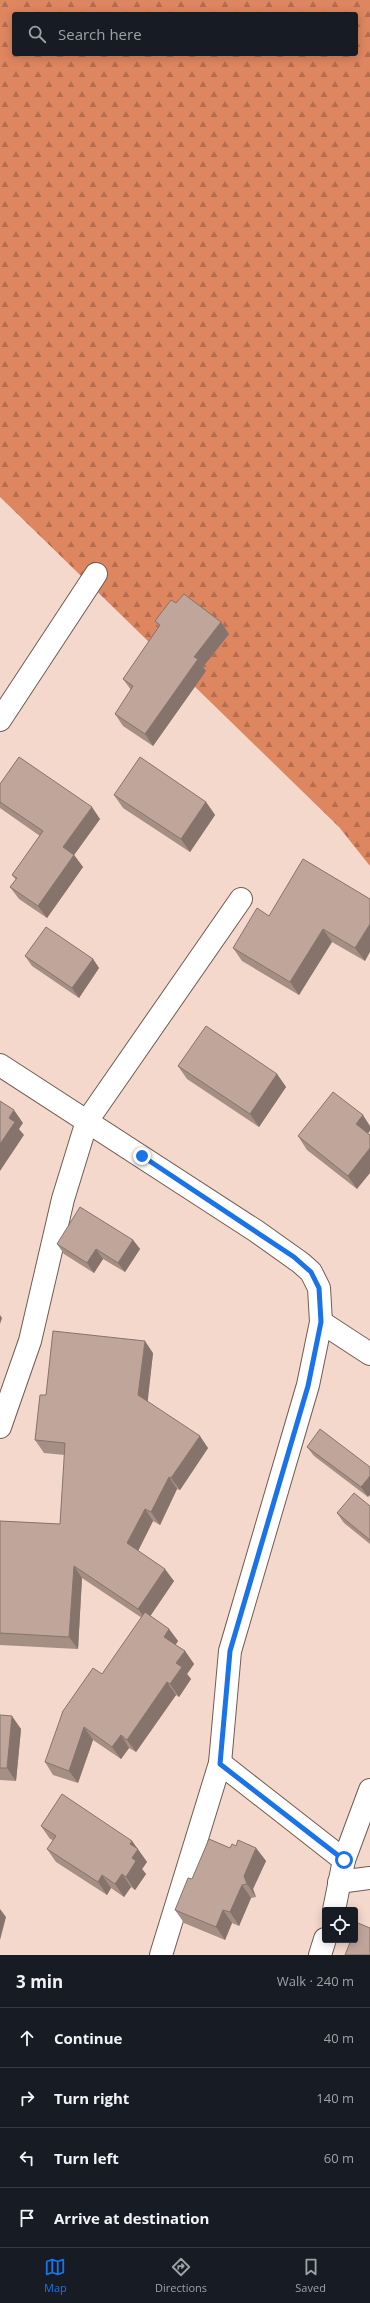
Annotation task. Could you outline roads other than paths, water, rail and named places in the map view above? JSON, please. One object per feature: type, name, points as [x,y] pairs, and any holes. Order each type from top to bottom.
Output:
[{"type":"street","points":[[0,720],[96,574]]},
{"type":"street","points":[[0,1427],[30,1341],[63,1199],[87,1121],[241,899]]},
{"type":"street","points":[[0,1065],[256,1230],[311,1272],[319,1288],[321,1322],[308,1386],[230,1651],[220,1764],[161,1955]]},
{"type":"street","points":[[321,1322],[370,1354]]},
{"type":"street","points":[[220,1764],[344,1860]]},
{"type":"street","points":[[335,1907],[344,1860],[370,1790]]},
{"type":"street","points":[[339,1882],[370,1878]]},
{"type":"street","points":[[320,1955],[324,1943]]}]
